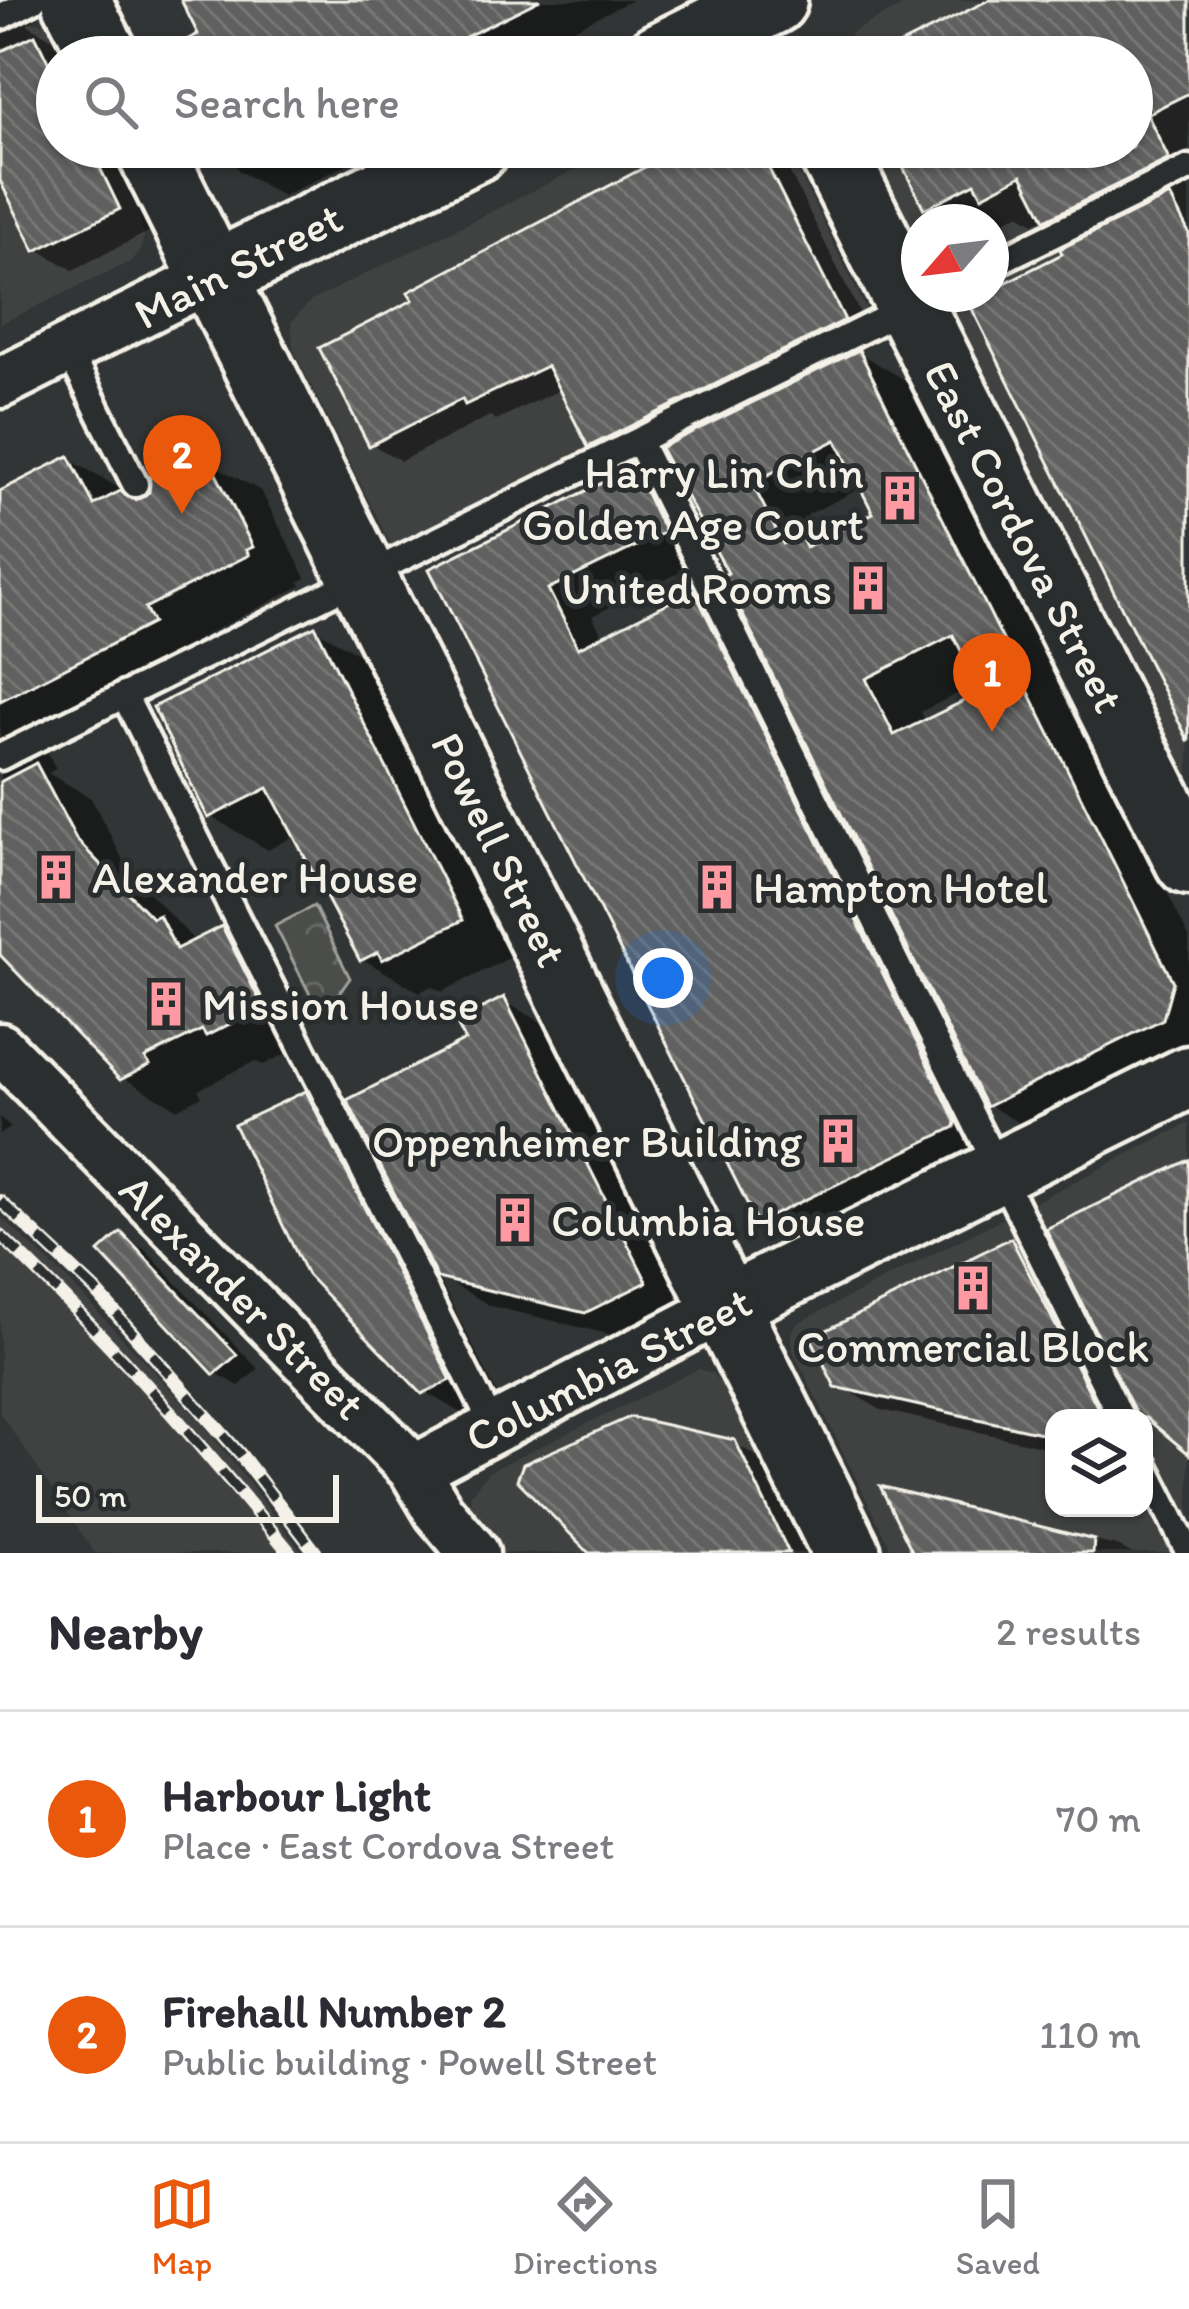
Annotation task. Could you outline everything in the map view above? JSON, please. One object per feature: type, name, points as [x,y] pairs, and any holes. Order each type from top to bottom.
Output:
[{"type":"main road","points":[[76,0],[94,36]]},
{"type":"main road","points":[[715,36],[769,16]]},
{"type":"main road","name":"Powell Street","points":[[159,168],[847,1553]]},
{"type":"main road","name":"Main Street","points":[[213,276],[433,168]]},
{"type":"main road","name":"East Cordova Street","points":[[842,168],[901,266]]},
{"type":"main road","name":"East Cordova Street","points":[[927,312],[1189,861]]},
{"type":"street","name":"Main Street","points":[[0,383],[213,276]]},
{"type":"street","name":"Alexander Street","points":[[0,1048],[415,1470],[439,1512],[474,1553]]},
{"type":"street","name":"Columbia Street","points":[[415,1470],[728,1306],[1189,1077]]},
{"type":"lane","points":[[0,17],[33,0]]},
{"type":"lane","points":[[1009,258],[1186,177]]},
{"type":"lane","points":[[0,757],[901,310]]},
{"type":"lane","points":[[68,350],[135,484]]},
{"type":"lane","points":[[639,442],[1116,1409]]},
{"type":"lane","points":[[124,695],[494,1428]]},
{"type":"lane","points":[[1153,1482],[1189,1553]]},
{"type":"shaded area","points":[[914,0],[1189,0],[1189,792],[953,312],[1009,312],[1009,204],[901,204],[901,208],[881,168],[1153,168],[1153,36],[850,36]]},
{"type":"shaded area","points":[[16,9],[23,22],[45,23],[51,36],[36,36],[36,168],[116,168],[139,214],[144,237],[132,261],[0,324],[0,17]]},
{"type":"shaded area","points":[[579,168],[796,168],[873,324],[398,559],[293,349],[291,322],[311,301]]},
{"type":"shaded area","points":[[1189,1123],[1189,1553],[893,1553],[793,1351],[791,1334],[796,1324]]},
{"type":"shaded area","points":[[0,1216],[67,1279],[204,1425],[303,1553],[95,1553],[0,1413]]},
{"type":"shaded area","points":[[699,1369],[712,1373],[724,1388],[806,1553],[498,1553],[480,1533],[469,1509],[471,1494],[488,1472]]},
{"type":"green space","points":[[314,906],[350,978],[335,999],[317,1008],[275,926]]},
{"type":"building","points":[[181,0],[540,0],[467,36],[194,36],[198,34]]},
{"type":"building","points":[[989,0],[1189,0],[1189,93],[1153,111],[1153,36],[917,36]]},
{"type":"building","points":[[36,37],[36,168],[100,168],[120,209],[35,251],[0,181],[0,52]]},
{"type":"building","points":[[1153,126],[1169,159],[1153,167]]},
{"type":"building","points":[[643,168],[769,168],[845,320],[588,447],[547,366],[465,405],[462,399],[369,446],[319,348],[413,300],[408,292]]},
{"type":"building","points":[[904,168],[1151,168],[1045,220],[1022,175],[982,196],[975,183],[934,204],[922,204]]},
{"type":"building","points":[[1170,196],[1189,233],[1189,742],[974,312],[1009,312],[1009,281],[1062,254],[1060,249]]},
{"type":"building","points":[[859,350],[1173,982],[1163,1019],[986,1107],[723,575],[728,573],[660,448]],"holes":[[[836,440],[873,513],[806,547],[800,535],[783,544],[752,483]],[[953,635],[982,692],[894,735],[866,679]]]},
{"type":"building","points":[[197,452],[201,460],[207,456],[253,547],[246,550],[249,555],[145,608],[153,623],[0,701],[0,491],[69,456],[94,505],[120,491],[135,500],[149,492],[150,476]]},
{"type":"building","points":[[631,463],[665,532],[548,589],[578,648],[694,590],[956,1122],[955,1127],[757,1223],[429,569],[606,481],[604,476]]},
{"type":"building","points":[[315,626],[463,920],[382,960],[378,952],[360,961],[268,788],[208,818],[153,707]]},
{"type":"building","name":"Alexander House","points":[[36,763],[76,839],[152,918],[159,915],[176,949],[222,926],[263,1007],[206,1036],[202,1030],[145,1058],[150,1065],[120,1080],[0,955],[0,782]]},
{"type":"building","name":"Columbia House","points":[[504,997],[647,1282],[585,1313],[437,1278],[347,1100],[465,1040],[456,1022]]},
{"type":"building","points":[[306,1091],[451,1380],[422,1394],[307,1275],[234,1125]]},
{"type":"building","points":[[1189,1160],[1189,1454],[1153,1424],[1153,1409],[1133,1409],[1046,1229]]},
{"type":"building","points":[[121,1232],[237,1355],[214,1375],[99,1252]]},
{"type":"building","name":"Commercial Block","points":[[1011,1238],[1098,1409],[1045,1409],[1045,1434],[835,1387],[811,1338]]},
{"type":"building","points":[[630,1417],[735,1440],[789,1553],[589,1553],[517,1480],[523,1464]]},
{"type":"building","points":[[880,1486],[1094,1540],[1093,1553],[913,1553]]},
{"type":"railway","points":[[0,1201],[94,1289],[240,1454],[316,1553]]},
{"type":"railway","points":[[0,1235],[150,1390],[290,1553]]},
{"type":"place","name":"Harry Lin Chin Golden Age Court","points":[[900,498]]},
{"type":"place","name":"Firehall Number 2","points":[[182,514]]},
{"type":"place","name":"United Rooms","points":[[868,588]]},
{"type":"place","name":"Harbour Light","points":[[992,732]]},
{"type":"place","name":"Alexander House","points":[[56,877]]},
{"type":"place","name":"Hampton Hotel","points":[[717,887]]},
{"type":"place","name":"Mission House","points":[[166,1004]]},
{"type":"place","name":"Oppenheimer Building","points":[[838,1141]]},
{"type":"place","name":"Columbia House","points":[[515,1220]]},
{"type":"place","name":"Commercial Block","points":[[973,1288]]}]
